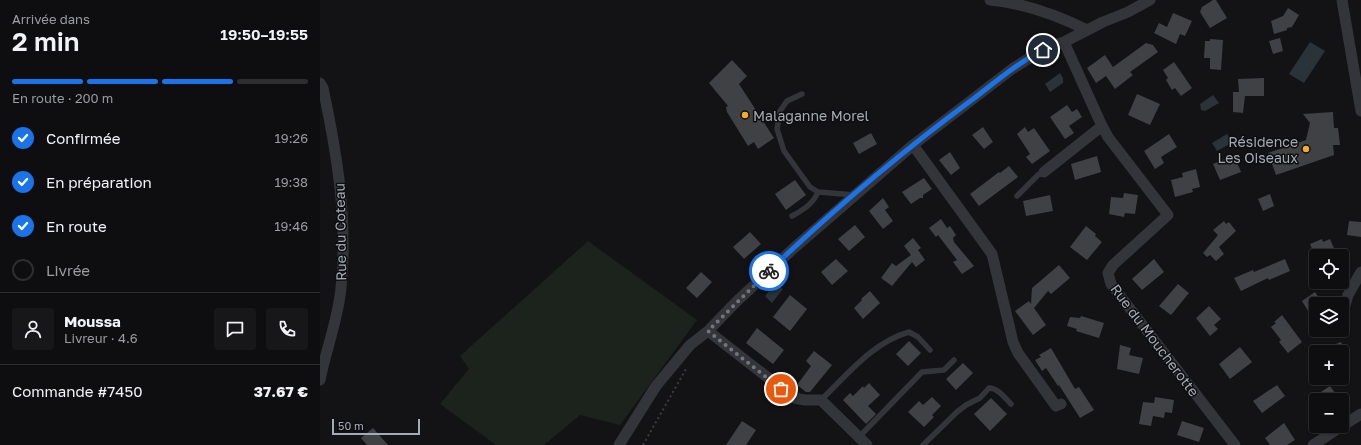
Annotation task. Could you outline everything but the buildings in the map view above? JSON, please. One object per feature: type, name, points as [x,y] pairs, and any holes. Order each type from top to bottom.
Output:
[{"type":"street","points":[[990,0],[1022,6],[1057,16],[1087,30]]},
{"type":"street","points":[[619,445],[656,386],[690,345],[708,331],[737,301],[794,248],[913,145],[1012,69],[1051,46],[1064,42],[1150,0]]},
{"type":"street","points":[[1342,0],[1361,111]]},
{"type":"street","name":"Rue du Moucherotte","points":[[1064,42],[1102,126],[1168,215],[1113,265],[1108,273],[1111,284],[1236,445]]},
{"type":"street","name":"Rue du Coteau","points":[[320,83],[323,88],[333,136],[342,201],[343,230],[341,288],[336,319],[324,360],[320,380]]},
{"type":"street","points":[[1044,172],[1102,126]]},
{"type":"street","points":[[913,145],[992,254],[1013,342],[1018,353],[1056,406],[1061,404]]},
{"type":"street","points":[[1347,297],[1361,272]]},
{"type":"street","points":[[708,331],[794,398],[821,400],[863,441]]},
{"type":"street","points":[[1349,422],[1361,414]]},
{"type":"street","points":[[1313,445],[1331,433]]},
{"type":"lane","points":[[802,94],[787,101],[780,111],[777,129],[784,151],[810,186],[818,192],[855,195]]},
{"type":"lane","points":[[1018,196],[1038,175],[1044,172]]},
{"type":"lane","points":[[792,216],[807,207],[815,199],[818,192]]},
{"type":"lane","points":[[821,400],[866,356],[890,340],[910,332],[918,337],[930,350]]},
{"type":"lane","points":[[863,441],[922,372],[944,370],[954,360]]},
{"type":"lane","points":[[923,445],[961,408],[980,398],[989,388],[994,388],[1011,404]]},
{"type":"path","points":[[643,445],[689,363]]},
{"type":"shaded area","points":[[1310,42],[1325,51],[1304,83],[1289,74]]},
{"type":"shaded area","points":[[1060,73],[1063,78],[1063,83],[1050,92],[1045,84]]},
{"type":"shaded area","points":[[1213,95],[1219,103],[1205,111],[1201,110],[1200,104]]},
{"type":"shaded area","points":[[1227,134],[1232,141],[1230,144],[1217,151],[1212,143]]},
{"type":"shaded area","points":[[588,241],[697,320],[620,425],[580,415],[544,445],[496,445],[440,404],[469,369],[460,356]]},
{"type":"shaded area","points":[[777,284],[783,289],[772,303],[765,296],[774,285]]},
{"type":"way so far","points":[[769,271],[708,331],[781,389]]},
{"type":"place","name":"Malaganne Morel","points":[[745,115]]},
{"type":"place","name":"Résidence Les Oiseaux","points":[[1306,149]]},
{"type":"route","points":[[769,271],[913,145],[1012,69],[1043,50]]}]
